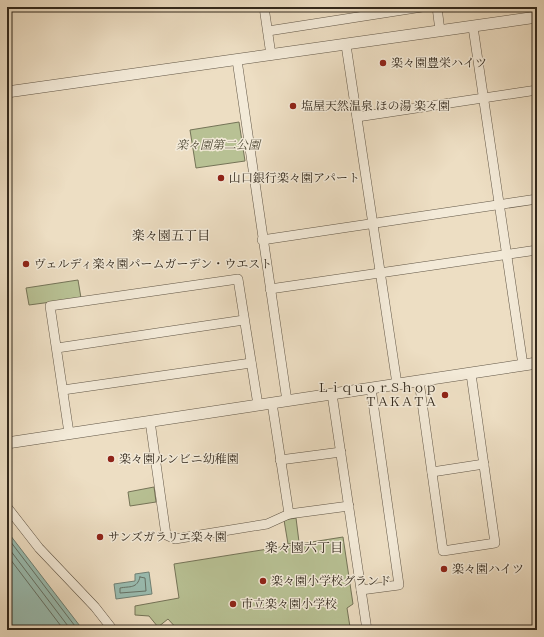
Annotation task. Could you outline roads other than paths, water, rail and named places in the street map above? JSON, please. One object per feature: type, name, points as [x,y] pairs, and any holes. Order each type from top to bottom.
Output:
[{"type":"street","points":[[264,7],[271,55]]},
{"type":"street","points":[[268,31],[422,7]]},
{"type":"street","points":[[437,7],[440,31]]},
{"type":"street","points":[[7,92],[537,17]]},
{"type":"street","points":[[472,27],[500,204],[523,365]]},
{"type":"street","points":[[346,45],[397,384]]},
{"type":"street","points":[[237,60],[262,240],[287,401]]},
{"type":"street","points":[[357,117],[537,90]]},
{"type":"street","points":[[262,240],[537,199]]},
{"type":"street","points":[[270,289],[537,250]]},
{"type":"street","points":[[69,433],[50,306],[238,279],[258,405]]},
{"type":"street","points":[[57,348],[244,320]]},
{"type":"street","points":[[63,390],[251,363]]},
{"type":"street","points":[[7,443],[537,363]]},
{"type":"street","points":[[419,381],[443,551],[495,544],[471,374]]},
{"type":"street","points":[[361,590],[399,585],[371,388]]},
{"type":"street","points":[[332,394],[367,630]]},
{"type":"street","points":[[272,403],[288,514]]},
{"type":"street","points":[[150,421],[166,535],[175,539],[268,524],[288,514],[349,506]]},
{"type":"street","points":[[280,460],[341,452]]},
{"type":"street","points":[[432,472],[484,464]]},
{"type":"street","points":[[7,507],[39,548],[95,607],[113,630]]},
{"type":"water","points":[[7,531],[83,630],[7,630]]},
{"type":"water","points":[[149,572],[152,594],[116,599],[114,584],[135,581],[135,574]]},
{"type":"place","name":"楽々園豊栄ハイツ","points":[[383,63]]},
{"type":"place","name":"塩屋天然温泉 ほの湯 楽々園","points":[[293,106]]},
{"type":"place","name":"山口銀行楽々園アパート","points":[[221,178]]},
{"type":"place","name":"ヴェルディ楽々園パームガーデン・ウエスト","points":[[26,264]]},
{"type":"place","name":"ＬｉｑｕｏｒＳｈｏｐ ＴＡＫＡＴＡ","points":[[445,395]]},
{"type":"place","name":"楽々園ルンビニ幼稚園","points":[[111,459]]},
{"type":"place","name":"サンズガラリエ楽々園","points":[[100,537]]},
{"type":"place","name":"楽々園ハイツ","points":[[444,569]]},
{"type":"place","name":"楽々園小学校グランド","points":[[263,581]]},
{"type":"place","name":"市立楽々園小学校","points":[[233,604]]},
{"type":"district","name":"楽々園五丁目","points":[[171,235]]},
{"type":"district","name":"楽々園六丁目","points":[[304,547]]},
{"type":"park label","name":"楽々園第二公園","points":[[218,145]]}]
